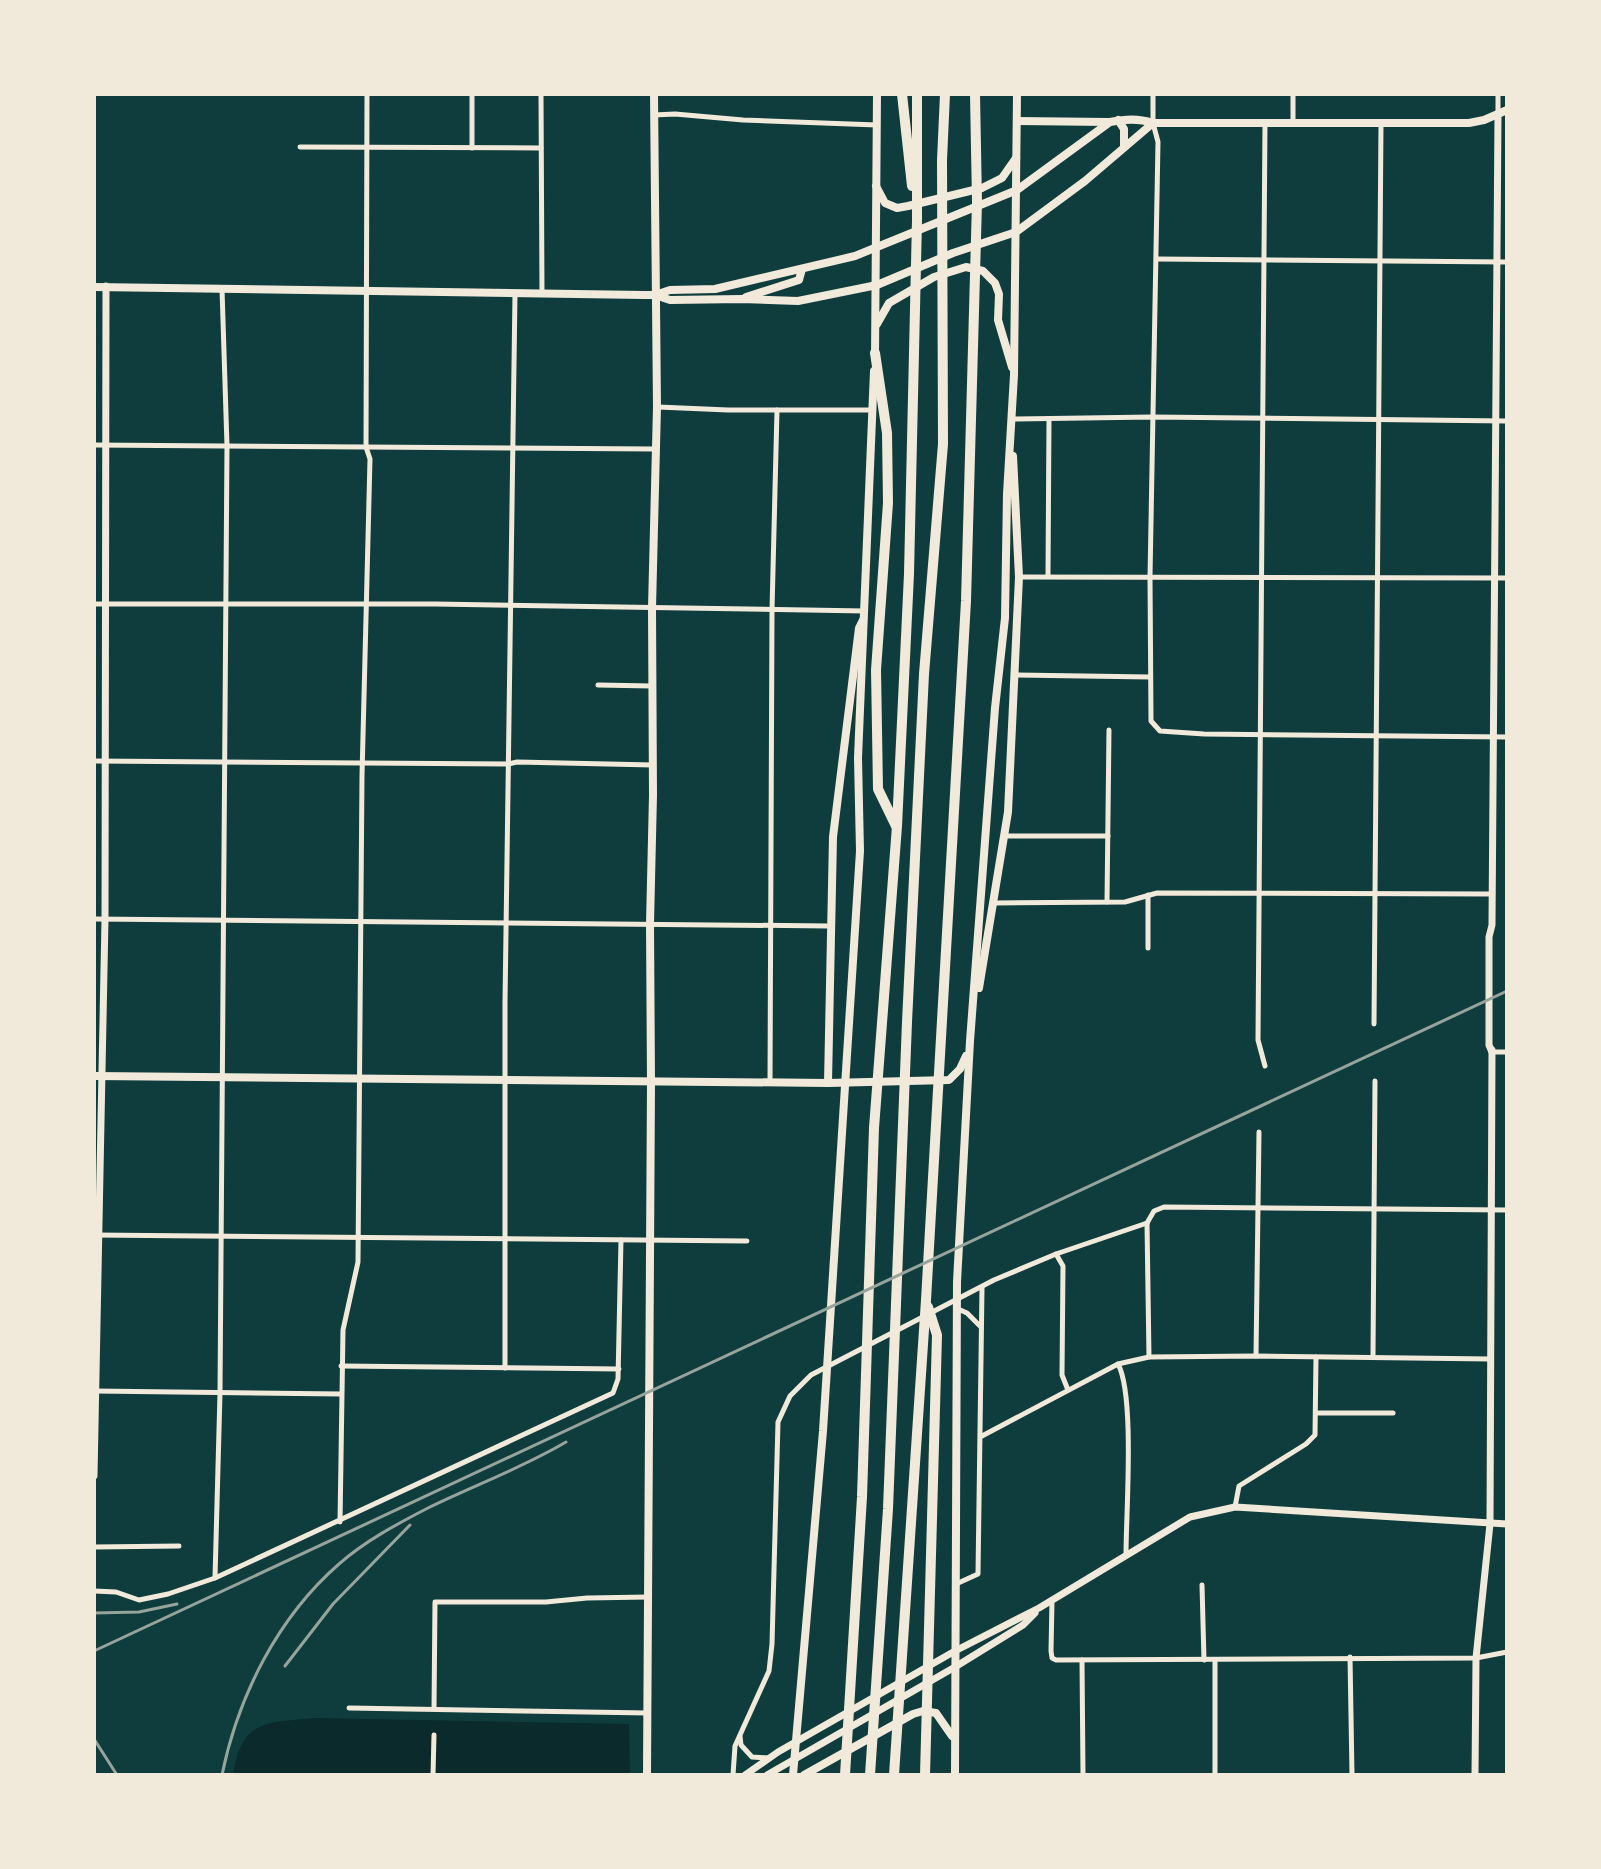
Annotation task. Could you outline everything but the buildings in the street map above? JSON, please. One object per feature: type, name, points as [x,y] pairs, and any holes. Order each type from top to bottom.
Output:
[{"type":"highway","points":[[845,1775],[855,1642],[874,1128],[897,826],[909,574],[917,220],[913,161],[902,94]]},
{"type":"highway","points":[[913,161],[917,94]]},
{"type":"highway","points":[[894,1771],[926,1300],[966,601],[977,158],[975,94]]},
{"type":"highway","points":[[870,1775],[888,1509],[924,674],[943,444],[944,98]]},
{"type":"highway","points":[[875,353],[887,433],[888,503],[876,670],[878,789],[897,826]]},
{"type":"highway","points":[[925,1775],[937,1335],[926,1300]]},
{"type":"main road","points":[[647,1775],[652,608],[657,407],[654,94]]},
{"type":"main road","points":[[793,1775],[823,1431],[860,851],[858,758],[877,285],[877,94]]},
{"type":"main road","points":[[955,1775],[955,1353],[970,1041],[1005,618],[1007,494],[1014,375],[1017,94]]},
{"type":"main road","points":[[1017,121],[1140,118],[1153,123],[1469,123],[1507,110]]},
{"type":"main road","points":[[655,295],[670,290],[715,289],[855,256],[1017,190],[1114,121]]},
{"type":"main road","points":[[1114,121],[1124,129],[1124,146]]},
{"type":"main road","points":[[94,287],[655,295],[670,300],[798,301],[877,285],[953,253],[1016,232],[1075,189],[1153,123]]},
{"type":"main road","points":[[876,185],[885,203],[897,208],[908,206],[982,188],[1002,178],[1017,157]]},
{"type":"main road","points":[[876,327],[889,303],[911,289],[934,277],[966,267],[983,271],[995,283],[999,294],[998,320],[1014,375]]},
{"type":"main road","points":[[742,299],[799,280],[802,269]]},
{"type":"main road","points":[[98,1076],[770,1083],[949,1080],[968,1050],[1006,836],[1017,675],[1019,577],[1012,419]]},
{"type":"main road","points":[[828,1083],[833,837],[859,628],[866,611]]},
{"type":"main road","points":[[804,1775],[923,1711],[936,1713],[955,1740]]},
{"type":"street","points":[[340,1522],[341,1366],[344,1320],[357,1275],[361,1079],[362,763],[370,459],[366,447],[367,94]]},
{"type":"street","points":[[472,94],[472,148]]},
{"type":"street","points":[[541,94],[542,294]]},
{"type":"street","points":[[1153,94],[1153,123],[1158,142],[1150,577],[1150,713],[1154,726],[1167,732],[1507,737]]},
{"type":"street","points":[[1293,94],[1293,123]]},
{"type":"street","points":[[1475,1775],[1476,1658],[1490,1524],[1490,1210],[1494,1045],[1491,894],[1498,94]]},
{"type":"street","points":[[654,115],[877,125]]},
{"type":"street","points":[[1265,123],[1258,1040],[1265,1066]]},
{"type":"street","points":[[1374,1024],[1381,123]]},
{"type":"street","points":[[300,147],[541,148]]},
{"type":"street","points":[[1157,259],[1507,262]]},
{"type":"street","points":[[94,1476],[98,1076],[105,919],[106,286]]},
{"type":"street","points":[[215,1578],[220,1393],[227,446],[222,289]]},
{"type":"street","points":[[505,1368],[505,1080],[515,294]]},
{"type":"street","points":[[657,407],[873,410]]},
{"type":"street","points":[[770,1083],[772,610],[777,410]]},
{"type":"street","points":[[1012,419],[1152,417],[1507,421]]},
{"type":"street","points":[[1048,576],[1049,419]]},
{"type":"street","points":[[94,445],[654,449]]},
{"type":"street","points":[[1019,577],[1507,578]]},
{"type":"street","points":[[94,604],[866,611]]},
{"type":"street","points":[[1017,675],[1150,677]]},
{"type":"street","points":[[598,685],[652,686]]},
{"type":"street","points":[[1107,902],[1109,730]]},
{"type":"street","points":[[94,761],[653,765]]},
{"type":"street","points":[[1006,836],[1108,836]]},
{"type":"street","points":[[994,903],[1125,902],[1148,895],[1491,894]]},
{"type":"street","points":[[1148,895],[1148,948]]},
{"type":"street","points":[[94,919],[829,926]]},
{"type":"street","points":[[1492,1052],[1507,1052]]},
{"type":"street","points":[[1373,1357],[1375,1081]]},
{"type":"street","points":[[1256,1356],[1259,1132]]},
{"type":"street","points":[[1149,1357],[1147,1223],[1154,1211],[1164,1207],[1507,1210]]},
{"type":"street","points":[[733,1775],[735,1746],[769,1671],[776,1445],[778,1422],[790,1396],[811,1375],[982,1287],[1056,1254],[1147,1223]]},
{"type":"street","points":[[96,1235],[747,1241]]},
{"type":"street","points":[[94,1591],[116,1592],[139,1600],[215,1578],[613,1393],[617,1387],[619,1369],[621,1240]]},
{"type":"street","points":[[1056,1254],[1063,1266],[1062,1375],[1068,1390]]},
{"type":"street","points":[[954,1585],[978,1574],[982,1287]]},
{"type":"street","points":[[947,1305],[967,1313],[982,1328]]},
{"type":"street","points":[[982,1436],[1118,1364],[1149,1357],[1490,1359]]},
{"type":"street","points":[[1235,1507],[1239,1486],[1312,1439],[1316,1413],[1316,1357]]},
{"type":"street","points":[[1118,1364],[1125,1382],[1127,1417],[1126,1554]]},
{"type":"street","points":[[341,1366],[619,1369]]},
{"type":"street","points":[[94,1391],[341,1394]]},
{"type":"street","points":[[1316,1413],[1393,1413]]},
{"type":"street","points":[[745,1775],[796,1742],[955,1651],[1039,1608],[1190,1517],[1235,1507],[1507,1524]]},
{"type":"street","points":[[94,1547],[179,1546]]},
{"type":"street","points":[[1202,1585],[1204,1660]]},
{"type":"street","points":[[434,1709],[435,1602],[546,1602],[648,1597]]},
{"type":"street","points":[[1052,1600],[1052,1658],[1476,1658],[1507,1652]]},
{"type":"street","points":[[767,1775],[955,1667],[1023,1625],[1039,1608]]},
{"type":"street","points":[[1350,1657],[1352,1775]]},
{"type":"street","points":[[1082,1660],[1083,1775]]},
{"type":"street","points":[[1215,1660],[1215,1775]]},
{"type":"street","points":[[349,1708],[649,1713]]},
{"type":"street","points":[[433,1775],[434,1735]]},
{"type":"street","points":[[740,1735],[741,1745],[752,1757],[771,1757]]},
{"type":"water","points":[[315,1718],[629,1724],[630,1775],[233,1775],[237,1756],[250,1733],[270,1723]]},
{"type":"railway","points":[[94,1651],[1507,991]]},
{"type":"railway","points":[[222,1775],[238,1716],[250,1687],[279,1633],[317,1585],[370,1540],[428,1508],[566,1442]]},
{"type":"railway","points":[[285,1666],[333,1604],[410,1525]]},
{"type":"railway","points":[[94,1613],[139,1612],[177,1604]]},
{"type":"railway","points":[[94,1739],[117,1775]]}]
